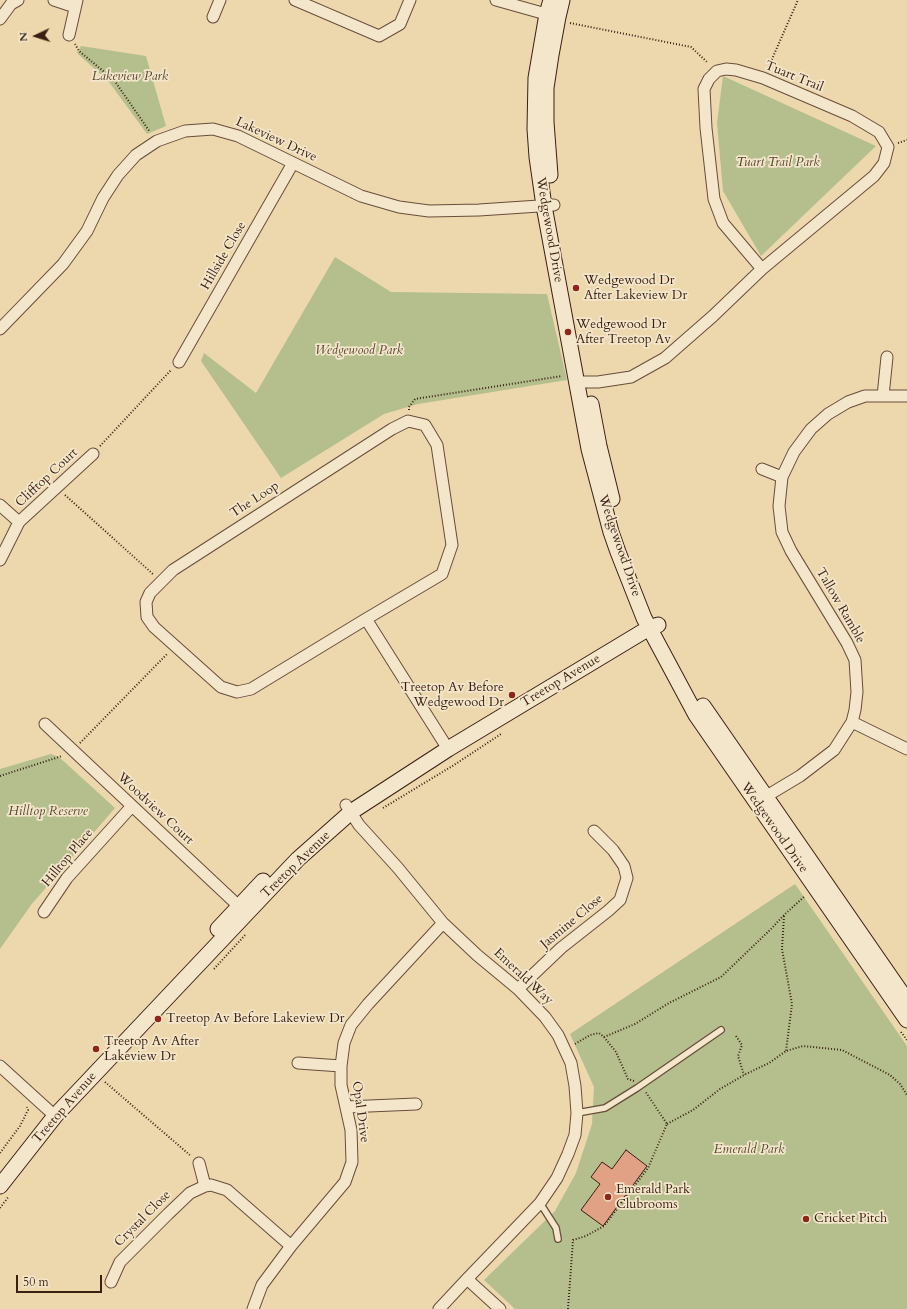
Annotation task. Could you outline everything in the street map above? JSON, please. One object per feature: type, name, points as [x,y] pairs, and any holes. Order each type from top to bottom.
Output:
[{"type":"street","points":[[0,19],[11,4],[18,0]]},
{"type":"street","points":[[54,0],[76,3],[69,35]]},
{"type":"street","points":[[213,17],[220,0]]},
{"type":"street","points":[[295,0],[379,36],[400,24],[410,0]]},
{"type":"street","points":[[496,0],[555,13]]},
{"type":"street","name":"Wedgewood Drive","points":[[562,0],[555,13],[546,88],[549,206],[576,380],[589,449],[611,532],[696,715],[761,800],[907,1001]]},
{"type":"street","name":"Tuart Trail","points":[[576,380],[598,382],[631,377],[665,358],[713,316],[762,269],[874,176],[884,163],[888,147],[879,132],[852,116],[763,78],[736,70],[726,69],[717,71]]},
{"type":"street","points":[[717,71],[709,79],[704,89],[706,128],[714,199],[723,223],[762,269]]},
{"type":"street","name":"Lakeview Drive","points":[[0,329],[63,264],[87,231],[103,198],[118,175],[136,155],[157,141],[185,131],[213,129],[238,136],[361,196],[399,207],[429,211],[549,206]]},
{"type":"street","name":"Hillside Close","points":[[179,362],[293,163]]},
{"type":"street","points":[[883,396],[887,357]]},
{"type":"street","name":"Tallow Ramble","points":[[761,800],[800,776],[834,750],[852,722],[857,692],[855,660],[847,643],[791,551],[782,532],[779,506],[782,477],[794,452],[811,429],[828,414],[848,402],[865,396],[907,396]]},
{"type":"street","name":"The Loop","points":[[408,421],[426,425],[437,445],[452,545],[442,574],[251,689],[237,692],[221,687],[176,645],[154,627],[147,617],[146,602],[150,593],[173,570],[392,428],[408,421]]},
{"type":"street","name":"Clifftop Court","points":[[0,560],[19,522],[93,454]]},
{"type":"street","points":[[762,469],[782,477]]},
{"type":"street","name":"Clifftop Court","points":[[0,505],[19,522]]},
{"type":"street","points":[[366,619],[445,746]]},
{"type":"street","name":"Treetop Avenue","points":[[0,1170],[51,1113],[91,1065],[243,910],[291,852],[348,809],[445,746],[652,621]]},
{"type":"street","points":[[852,722],[907,749]]},
{"type":"street","name":"Woodview Court","points":[[45,724],[243,910]]},
{"type":"street","name":"Wedgewood Drive","points":[[761,800],[815,888],[907,1020]]},
{"type":"street","name":"Hilltop Place","points":[[44,912],[66,878],[132,806]]},
{"type":"street","name":"Emerald Way","points":[[348,809],[359,825],[398,868],[443,923],[477,955],[518,989],[545,1017],[558,1035],[571,1063],[575,1086],[577,1113],[575,1135],[557,1178],[540,1203],[439,1309]]},
{"type":"street","name":"Jasmine Close","points":[[518,989],[562,948],[608,912],[620,900],[627,878],[624,866],[613,850],[594,831]]},
{"type":"street","name":"Opal Drive","points":[[253,1309],[262,1285],[291,1246],[345,1182],[352,1162],[351,1130],[341,1085],[341,1066],[344,1043],[351,1025],[368,1004],[443,923]]},
{"type":"street","points":[[298,1063],[341,1066]]},
{"type":"street","points":[[0,1066],[51,1113]]},
{"type":"street","points":[[346,1107],[416,1104]]},
{"type":"street","name":"Treetop Avenue","points":[[0,1186],[51,1113]]},
{"type":"street","points":[[199,1163],[205,1186],[211,1185],[227,1190],[291,1246]]},
{"type":"street","name":"Crystal Close","points":[[112,1282],[120,1262],[190,1193],[205,1186]]},
{"type":"street","points":[[467,1279],[500,1309]]},
{"type":"lane","points":[[577,1113],[605,1108],[642,1085],[721,1030]]},
{"type":"lane","points":[[540,1203],[556,1228],[558,1239]]},
{"type":"path","points":[[763,78],[798,0]]},
{"type":"path","points":[[555,13],[622,32],[691,47],[717,71]]},
{"type":"path","points":[[69,35],[79,51],[114,80],[150,132]]},
{"type":"path","points":[[93,454],[179,362]]},
{"type":"path","points":[[408,421],[409,407],[415,399],[576,380]]},
{"type":"path","points":[[57,487],[161,581]]},
{"type":"path","points":[[0,776],[59,757],[73,750],[176,645]]},
{"type":"path","points":[[378,811],[454,765],[504,732]]},
{"type":"path","points":[[604,1037],[635,1024],[669,1003],[721,977],[784,915],[815,888]]},
{"type":"path","points":[[784,915],[782,949],[792,1004],[786,1051]]},
{"type":"path","points":[[210,973],[236,947],[250,930]]},
{"type":"path","points":[[564,1049],[590,1035],[598,1033],[604,1037],[616,1052],[628,1079],[637,1081],[642,1085],[667,1124]]},
{"type":"path","points":[[736,1036],[742,1046],[738,1056],[744,1075]]},
{"type":"path","points":[[568,1309],[573,1240],[586,1236],[604,1226],[648,1168],[667,1124],[693,1110],[720,1090],[744,1075],[769,1063],[786,1051],[803,1046],[842,1050],[890,1075],[900,1084],[907,1095]]},
{"type":"path","points":[[105,1082],[199,1163]]},
{"type":"path","points":[[0,1153],[20,1126],[28,1110],[26,1105]]},
{"type":"green space","name":"Lakeview Park","points":[[81,46],[146,56],[166,126],[147,134],[109,82],[77,53]]},
{"type":"green space","name":"Tuart Trail Park","points":[[723,76],[876,146],[761,256],[723,191],[717,123]]},
{"type":"green space","name":"Wedgewood Park","points":[[335,257],[391,292],[547,294],[567,380],[418,404],[384,414],[281,478],[201,361],[204,353],[256,393]]},
{"type":"green space","name":"Hilltop Reserve","points":[[51,754],[59,757],[115,808],[31,905],[0,949],[0,769]]},
{"type":"green space","name":"Emerald Park","points":[[795,884],[907,1046],[907,1309],[515,1309],[484,1280],[555,1211],[576,1173],[592,1124],[594,1087],[570,1034]]},
{"type":"building","name":"Emerald Park Clubrooms","points":[[626,1150],[647,1166],[603,1226],[581,1210],[600,1184],[591,1177],[602,1162],[612,1169]]},
{"type":"place","name":"Wedgewood Dr After Lakeview Dr","points":[[576,288]]},
{"type":"place","name":"Wedgewood Dr After Treetop Av","points":[[568,332]]},
{"type":"place","name":"Treetop Av Before Wedgewood Dr","points":[[512,695]]},
{"type":"place","name":"Treetop Av Before Lakeview Dr","points":[[158,1019]]},
{"type":"place","name":"Treetop Av After Lakeview Dr","points":[[96,1049]]},
{"type":"place","name":"Emerald Park Clubrooms","points":[[608,1197]]},
{"type":"place","name":"Cricket Pitch","points":[[806,1219]]}]
